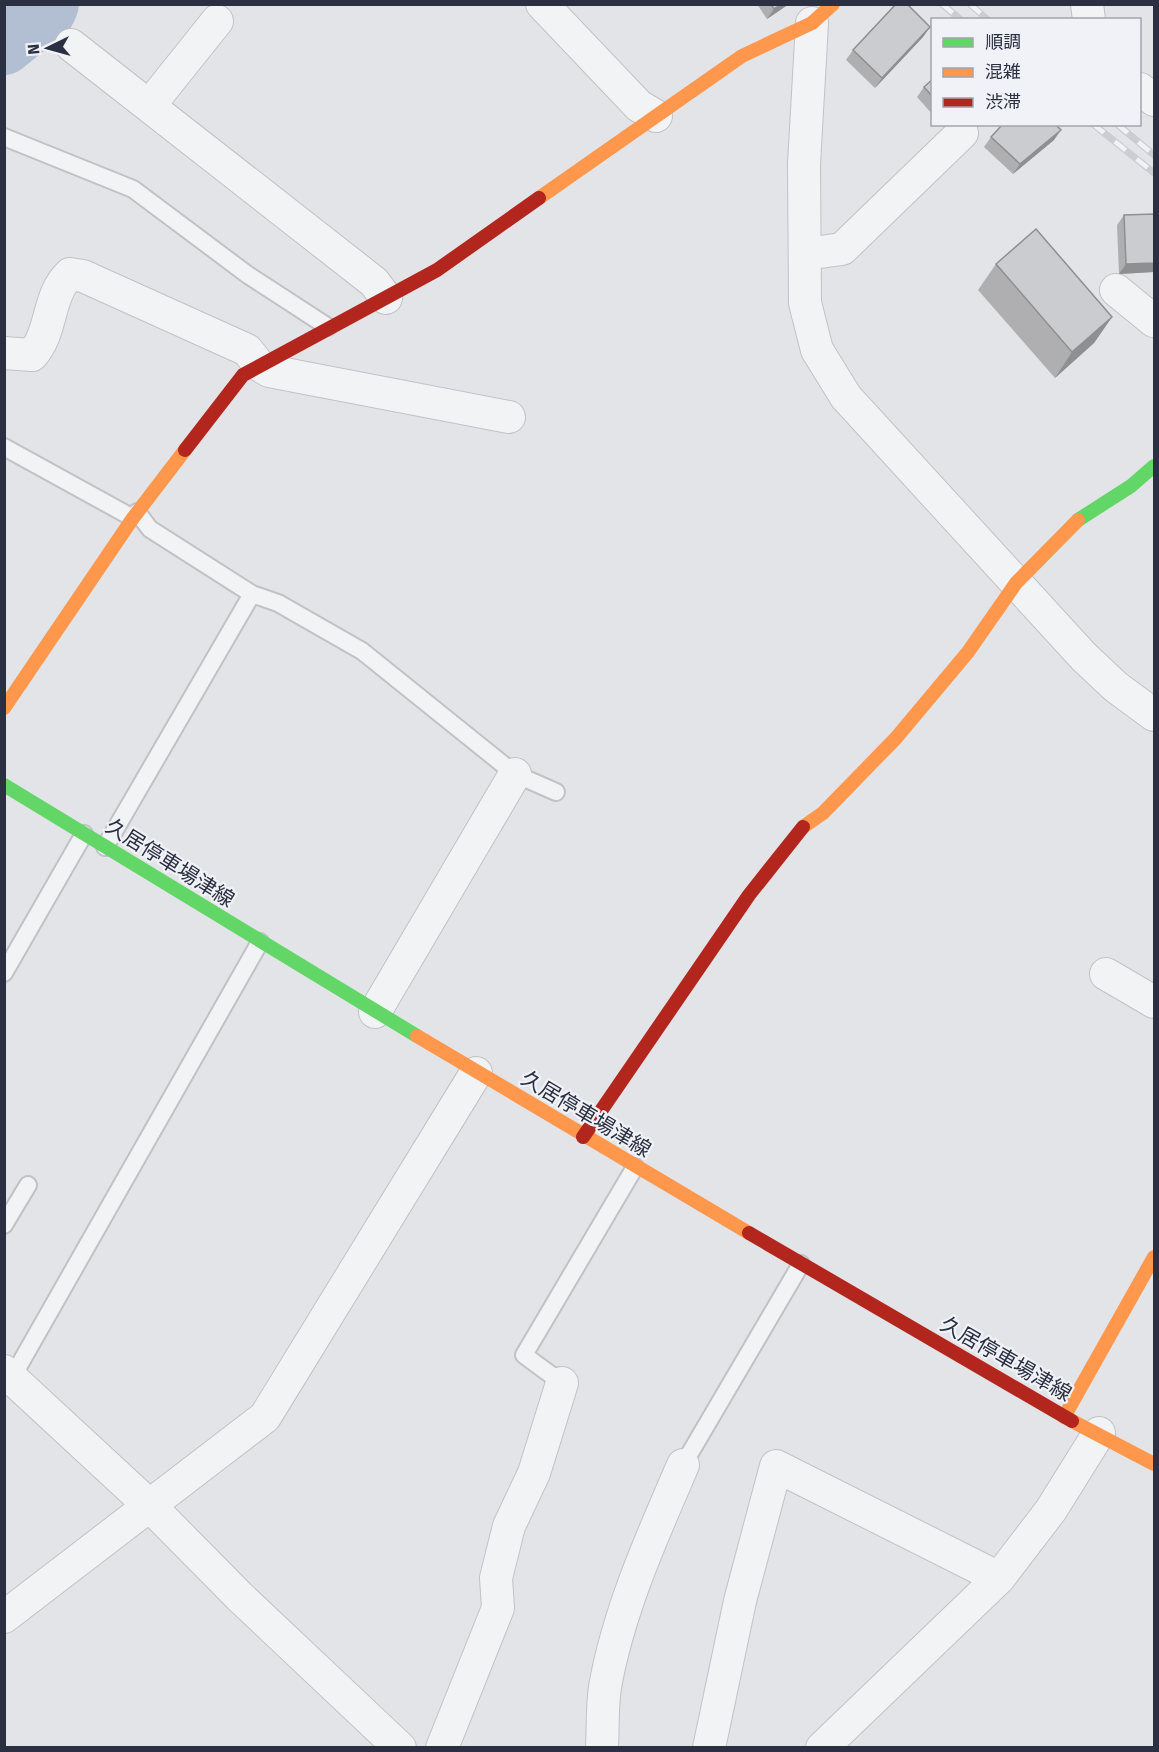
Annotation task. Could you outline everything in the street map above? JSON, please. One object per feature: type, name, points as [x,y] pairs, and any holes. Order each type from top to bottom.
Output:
[{"type":"street","points":[[554,9],[639,106],[656,116]]},
{"type":"street","points":[[4,708],[135,515],[243,375],[437,270],[742,56],[822,14]]},
{"type":"street","points":[[822,14],[804,164],[805,303],[809,327],[817,350],[846,398],[1084,657],[1116,687],[1155,715]]},
{"type":"street","points":[[149,106],[217,21]]},
{"type":"street","points":[[71,45],[374,282],[386,298]]},
{"type":"street","points":[[1141,90],[1155,100]]},
{"type":"street","points":[[805,254],[842,249],[962,133]]},
{"type":"street","points":[[4,353],[32,354],[42,344],[60,284],[70,274],[91,279],[248,350],[259,365],[269,371],[509,417]]},
{"type":"street","points":[[1116,290],[1155,321]]},
{"type":"street","points":[[583,1137],[749,896],[798,831],[823,813],[896,738],[921,705],[968,652],[1016,583],[1074,522],[1131,486],[1155,466]]},
{"type":"street","points":[[375,1012],[514,774]]},
{"type":"street","name":"久居停車場津線","points":[[4,785],[583,1137],[1064,1417],[1099,1433],[1155,1464]]},
{"type":"street","points":[[1106,974],[1155,1002]]},
{"type":"street","points":[[4,1617],[265,1418],[476,1073]]},
{"type":"street","points":[[1064,1417],[1151,1271]]},
{"type":"street","points":[[9,1374],[151,1507],[240,1597],[399,1748]]},
{"type":"street","points":[[442,1748],[498,1608],[496,1578],[509,1526],[534,1473],[562,1383]]},
{"type":"street","points":[[822,1748],[999,1578],[1051,1510],[1099,1433]]},
{"type":"street","points":[[602,1748],[603,1707],[614,1646],[636,1574],[683,1465]]},
{"type":"street","points":[[709,1748],[740,1601],[776,1466],[999,1578]]},
{"type":"lane","points":[[4,137],[133,189],[248,275],[328,327]]},
{"type":"lane","points":[[4,447],[135,515],[150,529],[252,594],[278,603],[362,651],[514,774],[556,792]]},
{"type":"lane","points":[[105,847],[252,594]]},
{"type":"lane","points":[[4,973],[84,834]]},
{"type":"lane","points":[[9,1374],[260,942]]},
{"type":"lane","points":[[562,1383],[524,1355],[635,1167]]},
{"type":"lane","points":[[4,1225],[28,1185]]},
{"type":"lane","points":[[683,1465],[801,1264]]},
{"type":"building","points":[[771,4],[781,4],[774,9]]},
{"type":"building","points":[[896,4],[907,4],[930,27],[882,78],[853,50]]},
{"type":"building","points":[[931,81],[931,95],[924,87]]},
{"type":"building","points":[[1001,126],[1057,126],[1061,130],[1020,164],[991,137]]},
{"type":"building","points":[[1155,214],[1155,263],[1126,264],[1124,215]]},
{"type":"building","points":[[1036,229],[1112,317],[1072,352],[996,264]]},
{"type":"waterway","points":[[4,46],[47,11],[50,4]]},
{"type":"railway","points":[[942,4],[959,18]]},
{"type":"railway","points":[[970,4],[986,18]]},
{"type":"railway","points":[[1095,126],[1154,173]]},
{"type":"railway","points":[[1119,126],[1154,155]]},
{"type":"traffic: fast","points":[[1078,520],[1131,486],[1154,466]]},
{"type":"traffic: fast","points":[[4,785],[417,1036]]},
{"type":"traffic: slow","points":[[539,198],[742,56],[812,23],[833,4]]},
{"type":"traffic: slow","points":[[4,708],[133,518],[185,450]]},
{"type":"traffic: slow","points":[[803,827],[823,813],[896,738],[968,652],[1016,583],[1078,520]]},
{"type":"traffic: slow","points":[[417,1036],[749,1233]]},
{"type":"traffic: slow","points":[[1064,1417],[1154,1257]]},
{"type":"traffic: slow","points":[[1072,1421],[1154,1464]]},
{"type":"traffic: jam","points":[[185,450],[243,375],[437,270],[539,198]]},
{"type":"traffic: jam","points":[[583,1137],[749,895],[803,827]]},
{"type":"traffic: jam","points":[[749,1233],[1072,1421]]}]
